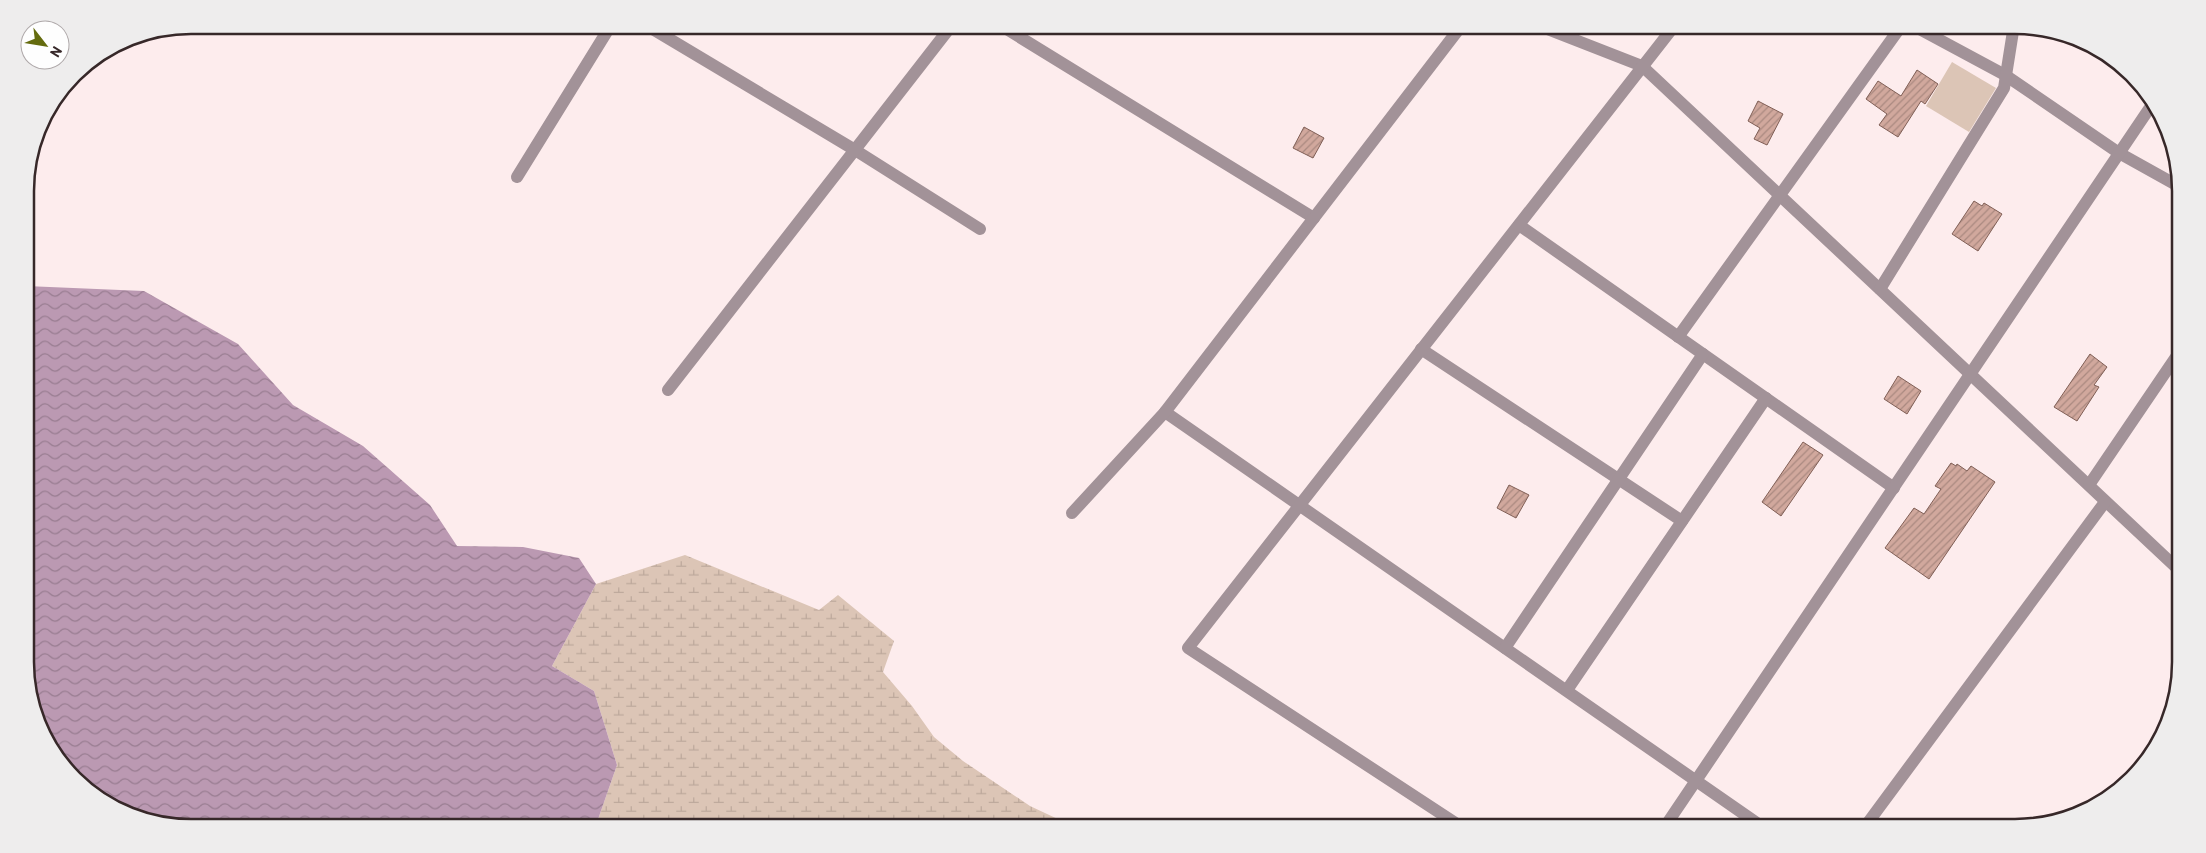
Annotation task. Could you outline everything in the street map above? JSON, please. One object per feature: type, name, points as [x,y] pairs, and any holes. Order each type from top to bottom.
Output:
[{"type":"street","points":[[517,178],[605,34]]},
{"type":"street","points":[[661,34],[855,150],[980,229]]},
{"type":"street","points":[[668,390],[945,34]]},
{"type":"street","points":[[1015,34],[1314,218]]},
{"type":"street","points":[[1072,513],[1165,412],[1455,34]]},
{"type":"street","points":[[1560,34],[1642,66],[2172,564]]},
{"type":"street","points":[[1449,819],[1188,648],[1668,34]]},
{"type":"street","points":[[1678,337],[1896,34]]},
{"type":"street","points":[[1929,34],[2006,75],[2120,153],[2172,182]]},
{"type":"street","points":[[1880,289],[2004,88],[2013,34]]},
{"type":"street","points":[[1670,819],[2149,109]]},
{"type":"street","points":[[1519,225],[1894,488]]},
{"type":"street","points":[[1422,350],[1682,521]]},
{"type":"street","points":[[1505,648],[1703,354]]},
{"type":"street","points":[[2088,485],[2172,363]]},
{"type":"street","points":[[1567,690],[1766,398]]},
{"type":"street","points":[[1165,412],[1751,819]]},
{"type":"street","points":[[1871,819],[2105,502]]},
{"type":"green space","points":[[1952,62],[1996,88],[1969,132],[1926,106]]},
{"type":"green space","points":[[685,555],[819,610],[838,595],[894,641],[883,672],[912,706],[934,737],[963,761],[1030,806],[1058,819],[598,819],[617,765],[594,691],[552,666],[596,584]]},
{"type":"water","points":[[34,286],[144,291],[238,344],[293,405],[363,446],[430,505],[457,546],[523,547],[579,558],[596,584],[552,666],[594,691],[617,765],[598,819],[170,818],[140,811],[121,803],[87,780],[73,766],[50,732],[42,713],[35,683]]},
{"type":"building","points":[[1917,70],[1938,84],[1925,104],[1921,101],[1898,137],[1879,125],[1887,114],[1866,99],[1878,81],[1901,96]]},
{"type":"building","points":[[1758,101],[1783,114],[1767,145],[1754,139],[1760,128],[1748,121]]},
{"type":"building","points":[[1304,127],[1324,138],[1313,158],[1293,148]]},
{"type":"building","points":[[1974,201],[1982,206],[1984,203],[2002,214],[1978,251],[1952,234]]},
{"type":"building","points":[[2090,354],[2107,367],[2094,385],[2099,387],[2077,421],[2054,407]]},
{"type":"building","points":[[1898,376],[1921,391],[1907,414],[1884,399]]},
{"type":"building","points":[[1803,442],[1823,455],[1781,516],[1762,502]]},
{"type":"building","points":[[1951,463],[1956,466],[1957,464],[1967,471],[1971,466],[1995,482],[1929,579],[1885,548],[1914,508],[1924,514],[1941,489],[1935,486]]},
{"type":"building","points":[[1509,485],[1529,495],[1516,518],[1497,508]]}]
